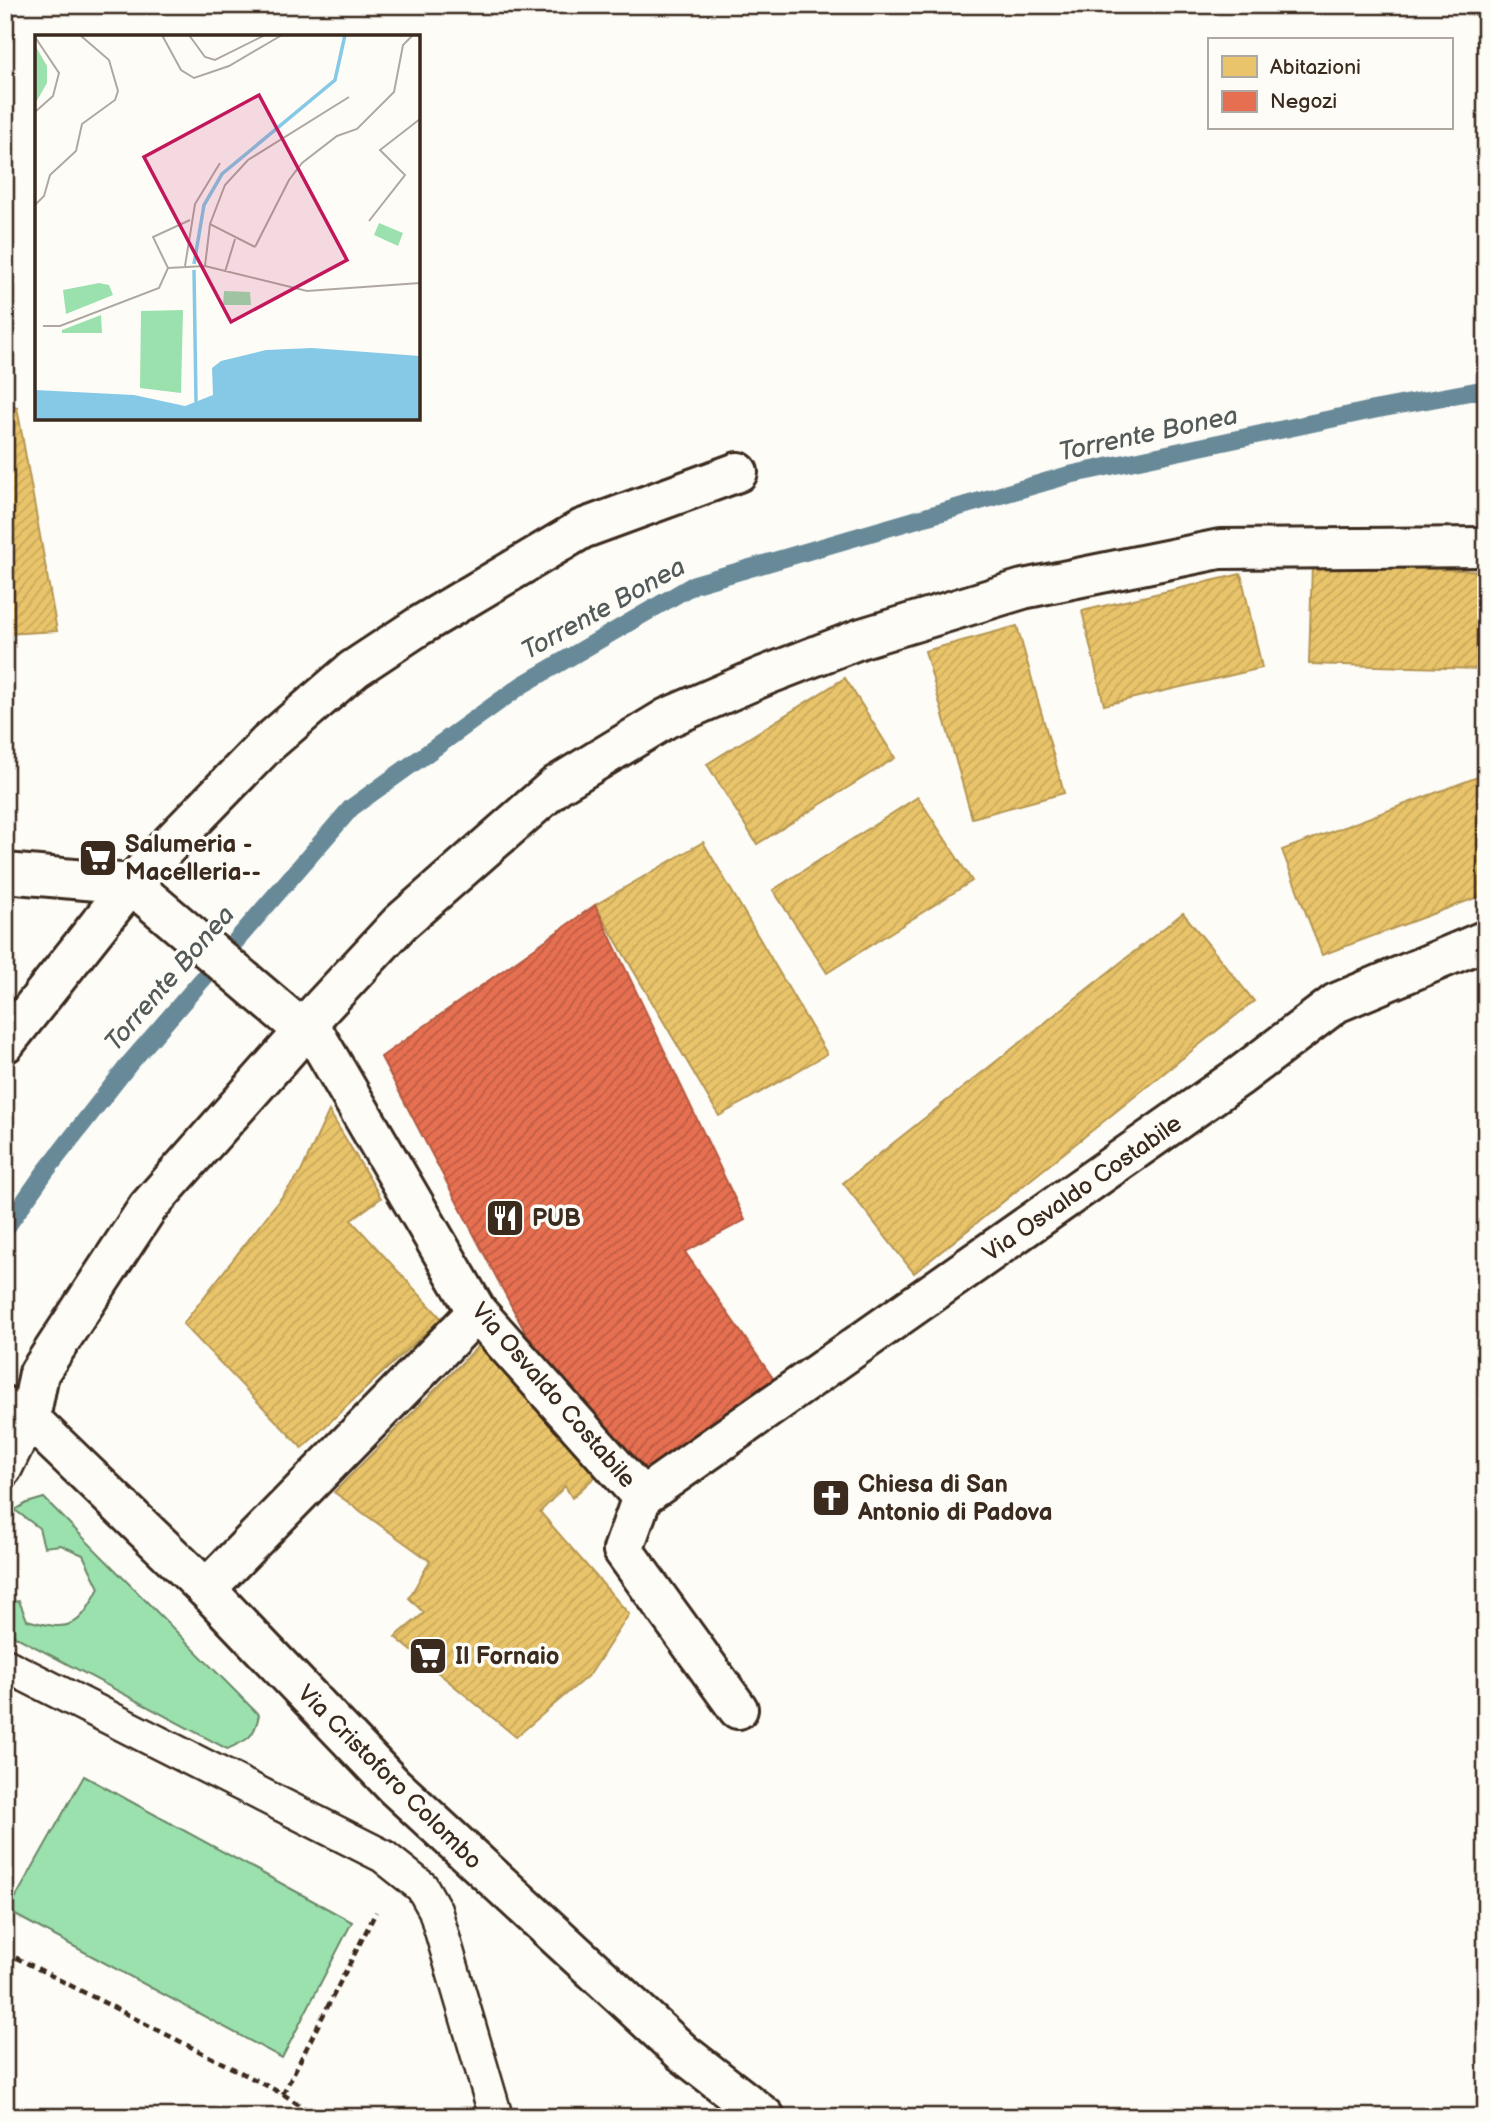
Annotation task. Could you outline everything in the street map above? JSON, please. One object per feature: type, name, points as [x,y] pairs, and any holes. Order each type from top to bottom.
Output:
[{"type":"street","points":[[5,1043],[131,884],[267,744],[354,669],[440,613],[582,529],[738,472]]},
{"type":"street","points":[[18,1412],[39,1373],[148,1207],[400,923],[557,785],[667,718],[862,638],[1023,589],[1220,548],[1486,547]]},
{"type":"street","points":[[5,873],[131,884]]},
{"type":"street","name":"Via Osvaldo Costabile","points":[[131,884],[306,1026],[477,1312],[642,1497],[1240,1076],[1336,1003],[1486,940]]},
{"type":"street","points":[[206,1590],[477,1312]]},
{"type":"street","name":"Via Cristoforo Colombo","points":[[18,1412],[206,1590],[394,1786],[444,1834],[682,2053],[765,2117]]},
{"type":"street","points":[[642,1497],[623,1550],[738,1709]]},
{"type":"lane","points":[[5,1469],[18,1412]]},
{"type":"lane","points":[[5,1665],[383,1857],[422,1887],[435,1910],[496,2117]]},
{"type":"path","points":[[283,2094],[376,1912]]},
{"type":"path","points":[[5,1952],[283,2094],[317,2117]]},
{"type":"green space","points":[[44,1498],[259,1715],[255,1729],[249,1737],[227,1749],[5,1631],[5,1603],[19,1601],[27,1620],[63,1626],[79,1619],[99,1588],[83,1555],[61,1545],[44,1547],[39,1528],[15,1510]]},
{"type":"green space","points":[[84,1776],[352,1922],[282,2058],[8,1911]]},
{"type":"building: Abitazioni","points":[[17,407],[57,631],[5,634],[5,409]]},
{"type":"building: Abitazioni","points":[[1312,564],[1482,571],[1479,669],[1309,664]]},
{"type":"building: Abitazioni","points":[[1241,574],[1262,668],[1104,705],[1082,611]]},
{"type":"building: Abitazioni","points":[[1017,626],[1064,793],[972,818],[925,651]]},
{"type":"building: Abitazioni","points":[[845,678],[895,758],[757,844],[707,764]]},
{"type":"building: Abitazioni","points":[[1486,774],[1486,894],[1322,955],[1282,850]]},
{"type":"building: Abitazioni","points":[[918,797],[972,881],[827,973],[773,890]]},
{"type":"building: Abitazioni","points":[[703,842],[827,1054],[719,1116],[595,905]]},
{"type":"building: Abitazioni","points":[[1183,913],[1254,1001],[914,1273],[843,1183]]},
{"type":"building: Abitazioni","points":[[329,1111],[381,1198],[351,1220],[441,1318],[302,1448],[183,1324],[301,1172]]},
{"type":"building: Abitazioni","points":[[504,1320],[620,1454],[572,1498],[565,1486],[540,1512],[629,1614],[591,1673],[516,1737],[395,1637],[424,1613],[409,1598],[430,1561],[334,1492]]},
{"type":"building: Negozi","points":[[595,905],[745,1220],[685,1252],[775,1381],[643,1478],[525,1332],[381,1057]]},
{"type":"waterway","name":"Torrente Bonea","points":[[5,1229],[45,1172],[130,1063],[351,808],[522,685],[695,584],[1069,475],[1373,410],[1486,389]]},
{"type":"place","name":"Salumeria - Macelleria--","points":[[98,858]]},
{"type":"place","name":"PUB","points":[[505,1218]]},
{"type":"place","name":"Chiesa di San Antonio di Padova","points":[[831,1498]]},
{"type":"place","name":"Il Fornaio","points":[[428,1656]]}]
